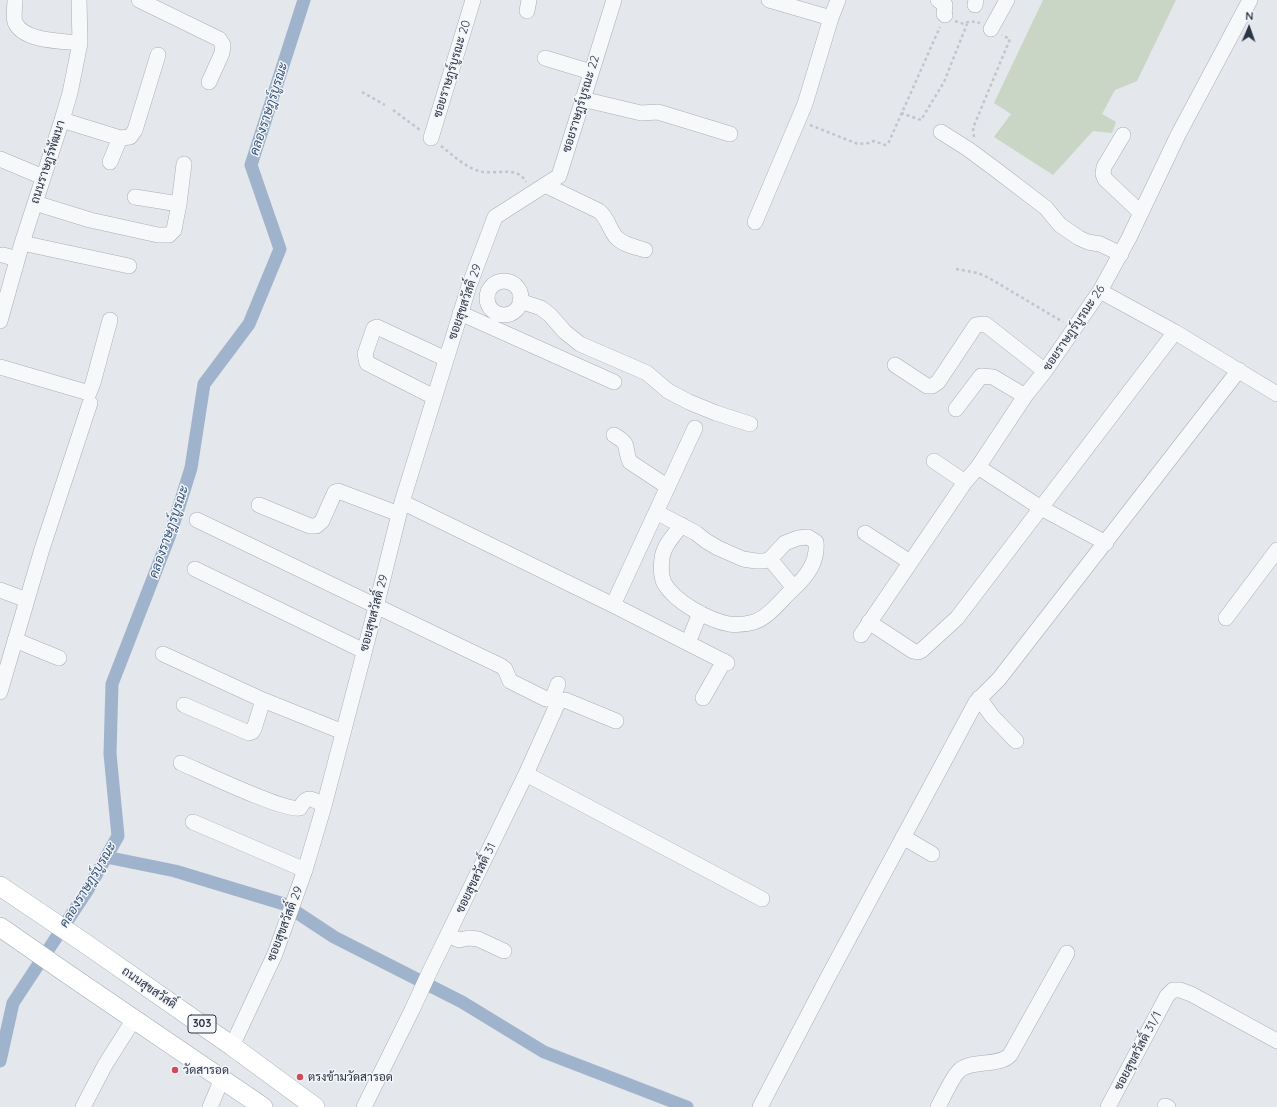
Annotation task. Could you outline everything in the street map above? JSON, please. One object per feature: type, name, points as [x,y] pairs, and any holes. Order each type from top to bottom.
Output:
[{"type":"main road","name":"ถนนสุขสวัสดิ์","points":[[4,889],[86,944],[232,1046],[315,1107]]},
{"type":"main road","points":[[0,927],[263,1107]]},
{"type":"street","points":[[15,0],[15,22],[23,32],[38,39],[80,43]]},
{"type":"street","points":[[139,0],[219,39],[223,45],[222,53],[209,82]]},
{"type":"street","name":"ซอยราษฎร์บูรณะ 20","points":[[431,138],[473,0]]},
{"type":"street","name":"ซอยราษฎร์บูรณะ 22","points":[[531,194],[559,176],[614,0]]},
{"type":"street","points":[[769,0],[831,18]]},
{"type":"street","points":[[755,222],[805,104],[831,18],[838,0]]},
{"type":"street","points":[[938,0],[945,4],[944,14],[946,15]]},
{"type":"street","points":[[991,29],[1007,0]]},
{"type":"street","name":"ซอยราษฎร์บูรณะ 26","points":[[1042,508],[957,618],[922,650],[918,652],[913,651],[865,628],[965,482],[978,467],[1025,396],[1045,371],[1100,291],[1121,254],[1178,135],[1250,0]]},
{"type":"street","name":"ถนนราษฎร์พัฒนา","points":[[0,321],[10,257],[22,243],[70,93],[80,43],[81,1]]},
{"type":"street","points":[[62,120],[120,138],[130,137],[134,130],[158,55]]},
{"type":"street","points":[[545,58],[591,72]]},
{"type":"street","points":[[582,99],[641,113],[658,112],[730,134]]},
{"type":"street","points":[[941,132],[968,149],[1046,208],[1060,224],[1079,238],[1088,242],[1100,244],[1121,254]]},
{"type":"street","points":[[1122,135],[1104,167],[1103,174],[1105,179],[1141,213]]},
{"type":"street","points":[[110,162],[120,138]]},
{"type":"street","points":[[0,159],[43,177]]},
{"type":"street","points":[[35,203],[90,220],[158,235],[169,235],[174,230],[184,164]]},
{"type":"street","points":[[545,185],[599,211],[605,215],[617,238],[646,250]]},
{"type":"street","name":"ซอยสุขสวัสดิ์ 29","points":[[232,1046],[275,954],[305,870],[344,732],[400,508],[470,283],[495,217],[531,194]]},
{"type":"street","points":[[135,197],[179,204]]},
{"type":"street","points":[[22,243],[129,266]]},
{"type":"street","points":[[502,282],[509,282],[515,285],[521,298],[516,310],[510,314],[503,315],[496,313],[490,308],[488,302],[488,291],[495,284],[502,282]]},
{"type":"street","points":[[470,283],[488,291]]},
{"type":"street","points":[[1100,291],[1175,332],[1277,394]]},
{"type":"street","points":[[520,301],[541,308],[550,315],[565,332],[580,344],[647,374],[668,391],[688,402],[750,424]]},
{"type":"street","points":[[460,313],[614,382]]},
{"type":"street","points":[[0,367],[89,393],[110,320]]},
{"type":"street","points":[[895,365],[927,386],[935,385],[976,325],[985,324],[1045,371]]},
{"type":"street","points":[[434,397],[367,364],[364,354],[374,328],[377,327],[446,359]]},
{"type":"street","points":[[1042,508],[1175,332]]},
{"type":"street","points":[[760,1107],[828,977],[979,698],[998,680],[1239,370]]},
{"type":"street","points":[[956,408],[981,376],[993,377],[1025,396]]},
{"type":"street","points":[[0,692],[50,524],[90,403]]},
{"type":"street","points":[[613,605],[696,428]]},
{"type":"street","points":[[614,435],[622,440],[627,446],[630,462],[668,487]]},
{"type":"street","points":[[934,461],[965,482]]},
{"type":"street","points":[[978,467],[1042,508],[1106,543]]},
{"type":"street","points":[[259,505],[310,526],[316,526],[322,521],[334,492],[338,491],[400,508],[613,605],[726,662],[703,698]]},
{"type":"street","points":[[656,512],[682,525],[696,533],[718,548],[743,559],[756,561],[770,559],[785,543],[798,538],[808,537],[816,542],[817,550],[813,565],[803,579],[765,616],[753,622],[731,625],[718,621],[692,609],[672,594],[664,581],[661,571],[662,557],[668,542],[682,525]]},
{"type":"street","points":[[196,520],[501,666],[505,669],[510,681],[546,699],[553,697],[558,684]]},
{"type":"street","points":[[865,533],[910,562]]},
{"type":"street","points":[[1226,618],[1277,550]]},
{"type":"street","points":[[770,559],[794,588]]},
{"type":"street","points":[[195,569],[364,651]]},
{"type":"street","points":[[0,590],[27,600]]},
{"type":"street","points":[[688,643],[700,613]]},
{"type":"street","points":[[16,640],[59,658]]},
{"type":"street","points":[[162,654],[263,700],[344,732]]},
{"type":"street","points":[[979,698],[992,716],[1016,741]]},
{"type":"street","points":[[184,705],[249,733],[254,729],[263,700]]},
{"type":"street","name":"ซอยสุขสวัสดิ์ 31","points":[[364,1107],[526,774],[557,705],[561,701],[565,700],[616,721]]},
{"type":"street","points":[[181,763],[273,803],[295,809],[300,808],[303,801],[307,799],[313,800],[324,806]]},
{"type":"street","points":[[526,774],[762,899]]},
{"type":"street","points":[[193,822],[305,870]]},
{"type":"street","points":[[903,837],[932,854]]},
{"type":"street","points":[[448,935],[459,940],[469,938],[478,939],[504,951]]},
{"type":"street","points":[[938,1107],[959,1070],[965,1066],[1004,1060],[1010,1055],[1068,953]]},
{"type":"street","name":"ซอยสุขสวัสดิ์ 31/1","points":[[1108,1107],[1167,996],[1173,990],[1180,990],[1192,994],[1276,1037]]},
{"type":"street","points":[[83,1107],[104,1065],[134,1019]]},
{"type":"street","points":[[210,1107],[222,1079]]},
{"type":"path","points":[[798,120],[858,144],[874,141],[885,145],[888,144],[946,15],[959,23],[967,24]]},
{"type":"path","points":[[901,113],[920,120],[944,82],[967,24],[970,21],[976,21],[1010,39],[973,128],[974,137],[968,149]]},
{"type":"path","points":[[362,92],[385,105]]},
{"type":"path","points":[[393,110],[463,163],[484,172],[518,174],[523,177],[531,194]]},
{"type":"path","points":[[956,269],[978,273],[989,278],[1074,329]]},
{"type":"green space","points":[[1043,0],[1176,0],[1137,81],[1115,90],[1102,114],[1116,122],[1112,133],[1093,131],[1053,175],[994,137],[1011,114],[994,103]]},
{"type":"waterway","name":"คลองราษฎร์บูรณะ","points":[[0,1061],[13,1003],[87,891],[118,836],[110,754],[112,684],[171,532],[191,468],[204,384],[249,324],[280,249],[251,165],[304,0]]},
{"type":"waterway","points":[[106,857],[175,871],[284,904],[334,937],[462,1002],[544,1052],[687,1107]]},
{"type":"place","name":"วัดสารอด","points":[[175,1070]]},
{"type":"place","name":"ตรงข้ามวัดสารอด","points":[[300,1077]]}]
